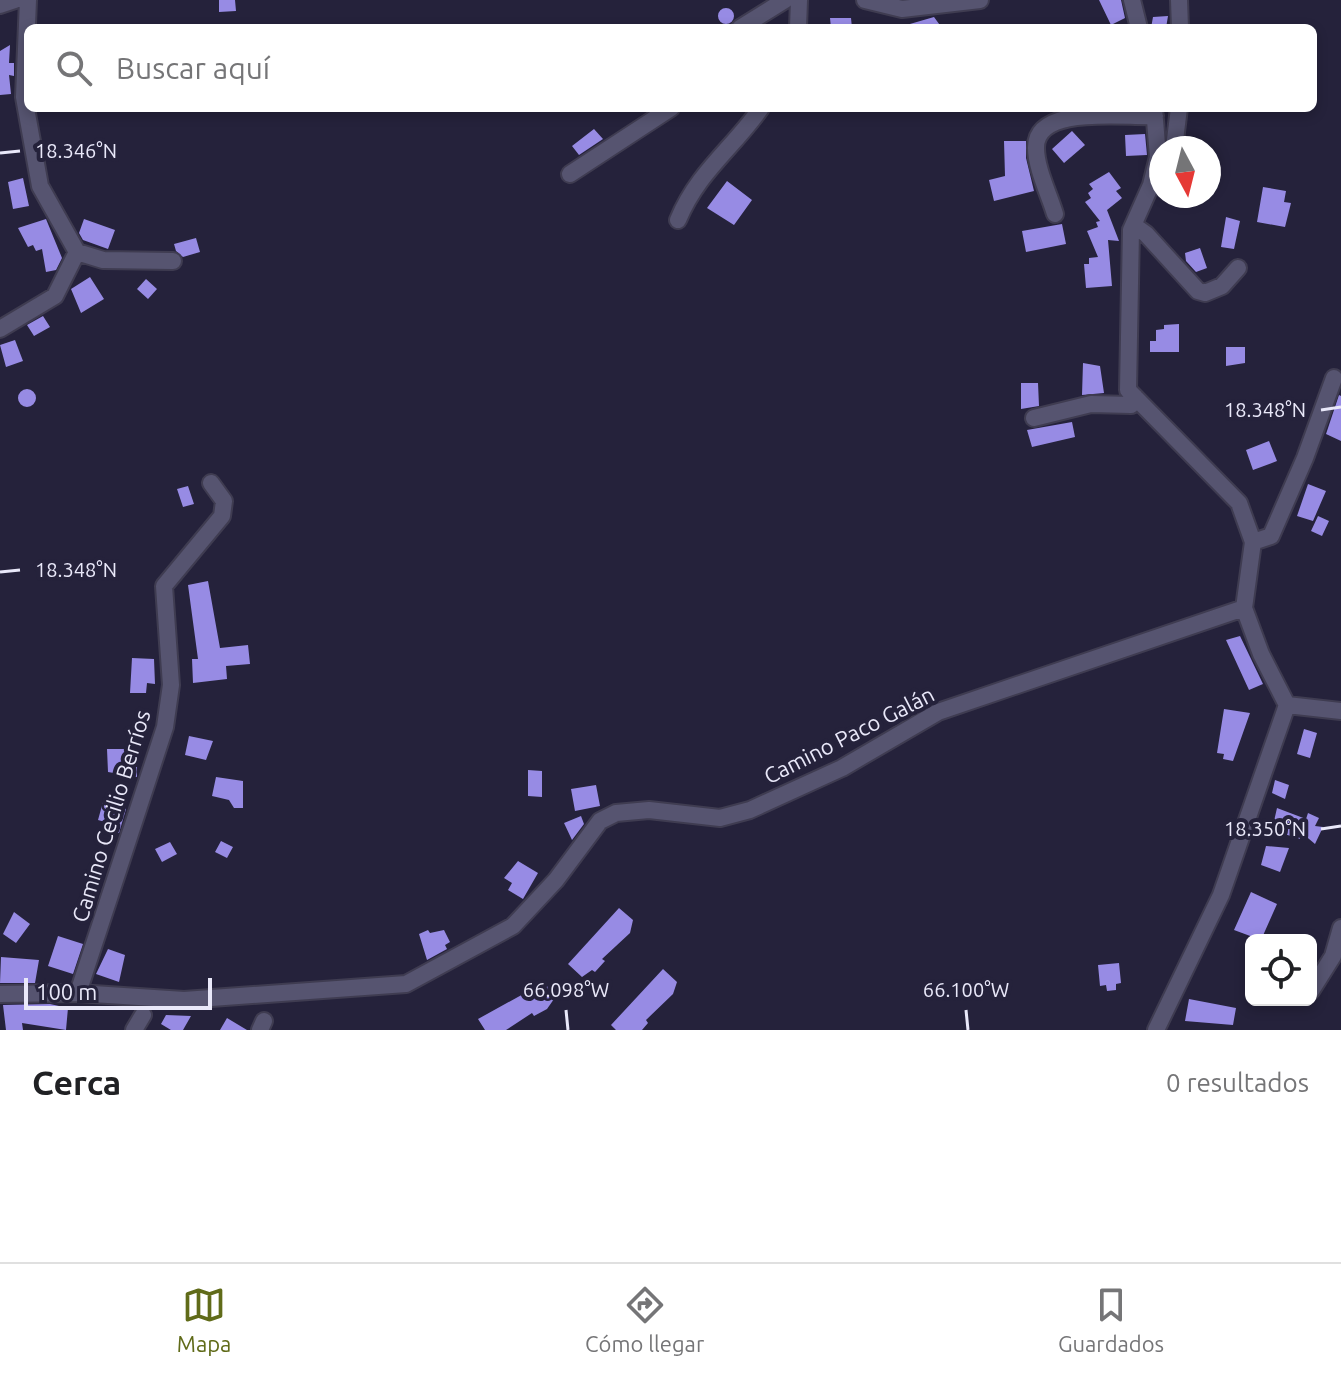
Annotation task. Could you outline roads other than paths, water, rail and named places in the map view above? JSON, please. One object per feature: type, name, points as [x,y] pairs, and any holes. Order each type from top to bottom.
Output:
[{"type":"street","points":[[0,5],[15,0]]},
{"type":"street","points":[[27,24],[28,0]]},
{"type":"street","points":[[746,24],[785,0]]},
{"type":"street","points":[[798,24],[799,0]]},
{"type":"street","points":[[865,0],[900,4],[980,0]]},
{"type":"street","points":[[1132,0],[1138,24]]},
{"type":"street","points":[[1179,0],[1180,24]]},
{"type":"street","points":[[27,112],[40,186],[77,252],[103,260],[173,261]]},
{"type":"street","points":[[570,174],[665,112]]},
{"type":"street","points":[[678,220],[689,195],[712,162],[757,112]]},
{"type":"street","points":[[1055,214],[1035,150],[1038,134],[1047,124],[1088,116],[1154,112],[1158,157],[1151,185],[1132,224],[1128,390],[1239,503],[1253,542],[1244,608],[1261,654],[1287,705],[1221,895],[1156,1030]]},
{"type":"street","points":[[1176,136],[1178,112]]},
{"type":"street","points":[[1132,224],[1149,208]]},
{"type":"street","points":[[1132,224],[1146,234],[1198,291],[1205,293],[1222,286],[1238,268]]},
{"type":"street","points":[[0,329],[55,296],[77,252]]},
{"type":"street","points":[[1253,542],[1271,536],[1305,458],[1334,378]]},
{"type":"street","points":[[1034,418],[1091,404],[1131,405],[1135,397]]},
{"type":"street","name":"Camino Cecilio Berríos","points":[[78,993],[165,727],[171,685],[164,586],[222,516],[224,501],[211,483]]},
{"type":"street","name":"Camino Paco Galán","points":[[0,994],[78,993],[184,1000],[406,984],[513,926],[556,880],[600,821],[616,813],[649,810],[720,818],[750,810],[842,768],[938,712],[1244,608]]},
{"type":"street","points":[[1287,705],[1341,711]]},
{"type":"street","points":[[1317,981],[1333,956],[1341,928]]}]
